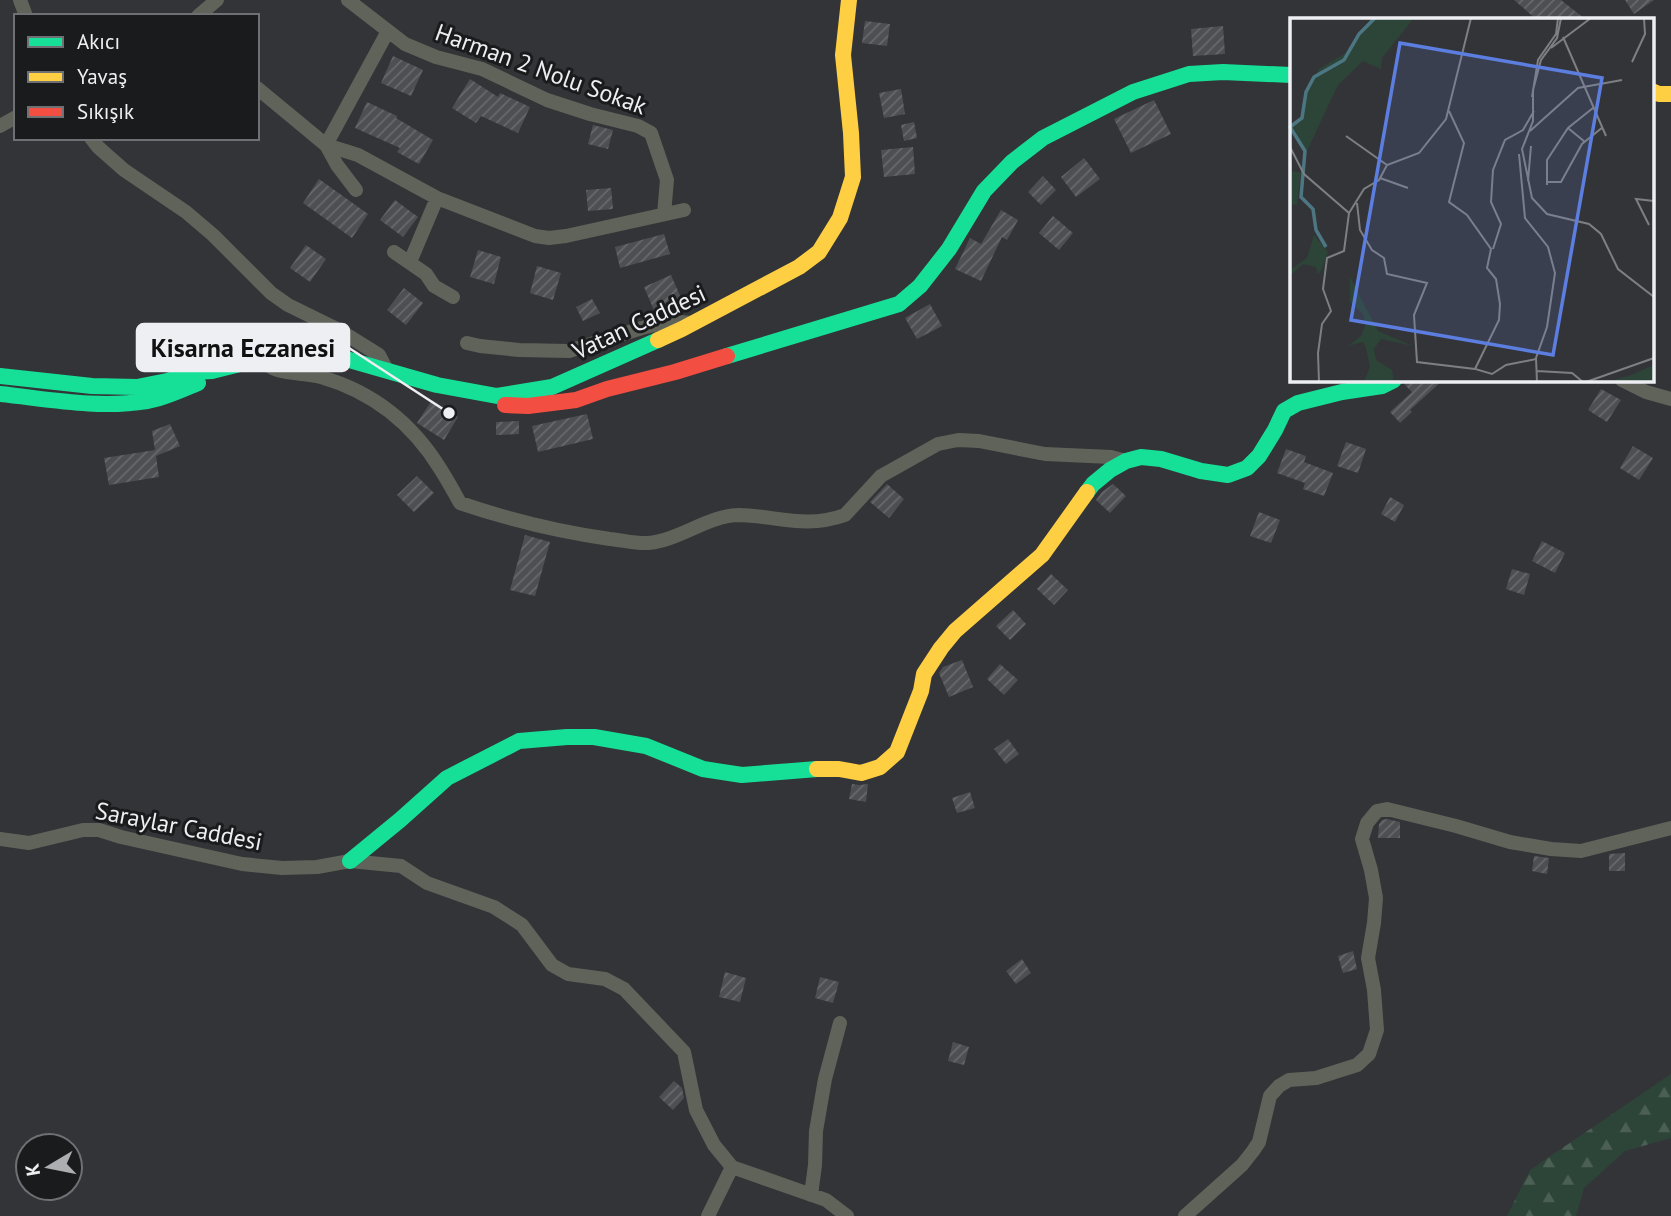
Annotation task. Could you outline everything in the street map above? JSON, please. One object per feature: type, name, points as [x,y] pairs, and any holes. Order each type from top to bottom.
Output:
[{"type":"street","points":[[200,14],[217,0]]},
{"type":"street","name":"Harman 2 Nolu Sokak","points":[[348,0],[405,44],[436,57],[482,69],[547,100],[638,126],[651,133],[667,180],[664,214]]},
{"type":"street","name":"Vatan Caddesi","points":[[0,376],[92,386],[137,387],[194,372],[212,371],[294,354],[346,359],[437,385],[496,396],[552,387],[692,323],[799,267],[818,252],[840,218],[853,177],[843,55],[849,0]]},
{"type":"street","points":[[326,145],[388,31]]},
{"type":"street","points":[[475,392],[506,405],[550,404],[576,400],[899,304],[920,286],[948,249],[984,191],[1012,162],[1043,138],[1133,92],[1189,74],[1223,72],[1290,75]]},
{"type":"street","points":[[259,90],[326,145],[356,190]]},
{"type":"street","points":[[93,140],[124,170],[186,212],[213,235],[271,293],[379,355],[388,372]]},
{"type":"street","points":[[326,145],[358,155],[437,198],[549,239],[684,210]]},
{"type":"street","points":[[410,262],[437,198]]},
{"type":"street","points":[[394,252],[426,274],[434,286],[453,297]]},
{"type":"street","points":[[467,343],[519,350],[569,351],[660,323],[692,323]]},
{"type":"street","points":[[261,359],[270,369],[319,377],[358,391],[385,407],[419,439],[460,503],[553,530],[636,542],[647,543],[670,538],[710,522],[737,515],[808,523],[837,518],[845,515],[881,476],[938,444],[958,440],[979,441],[1045,454],[1111,457],[1126,461]]},
{"type":"street","name":"Vatan Caddesi","points":[[0,394],[93,403],[148,401],[198,383],[212,371]]},
{"type":"street","points":[[350,862],[447,778],[519,741],[594,737],[646,746],[703,769],[741,775],[806,769],[839,769],[861,773],[880,767],[897,752],[924,674],[948,640],[1042,555],[1093,484],[1110,470],[1126,461],[1141,457],[1228,475],[1247,468],[1259,456],[1284,411],[1298,403],[1382,386],[1390,382]]},
{"type":"street","points":[[1626,382],[1646,392],[1671,399]]},
{"type":"street","points":[[1185,1216],[1242,1166],[1253,1151],[1259,1142],[1270,1096],[1279,1086],[1289,1080],[1316,1078],[1357,1065],[1369,1054],[1377,1030],[1368,958],[1376,898],[1362,839],[1367,823],[1377,811],[1387,809],[1510,842],[1581,852],[1671,828]]},
{"type":"street","name":"Saraylar Caddesi","points":[[0,839],[29,843],[83,830],[99,830],[242,864],[282,868],[350,862],[401,866],[426,883],[494,907],[522,925],[552,965],[568,974],[605,979],[624,989],[684,1052],[696,1110],[714,1146],[732,1167]]},
{"type":"street","points":[[811,1195],[816,1165],[816,1131],[825,1079],[840,1023]]},
{"type":"street","points":[[708,1216],[732,1167],[827,1200],[847,1216]]},
{"type":"green space","points":[[1671,1074],[1671,1138],[1625,1151],[1584,1188],[1576,1216],[1507,1216],[1530,1170]]},
{"type":"building","points":[[1514,0],[1561,0],[1584,18],[1535,18]]},
{"type":"building","points":[[1625,0],[1654,0],[1634,14]]},
{"type":"building","points":[[865,21],[890,24],[887,46],[862,43]]},
{"type":"building","points":[[1223,26],[1225,54],[1193,56],[1191,29]]},
{"type":"building","points":[[393,56],[423,70],[411,96],[381,83]]},
{"type":"building","points":[[470,79],[498,97],[500,93],[530,107],[518,133],[481,116],[476,123],[452,108]]},
{"type":"building","points":[[901,89],[905,114],[884,118],[879,93]]},
{"type":"building","points":[[1154,100],[1171,134],[1131,153],[1114,119]]},
{"type":"building","points":[[367,102],[397,116],[396,118],[433,140],[419,164],[397,152],[400,148],[355,128]]},
{"type":"building","points":[[914,122],[917,138],[904,141],[901,125]]},
{"type":"building","points":[[593,125],[613,130],[608,149],[588,144]]},
{"type":"building","points":[[913,147],[915,174],[884,177],[881,150]]},
{"type":"building","points":[[1084,158],[1100,179],[1076,197],[1061,177]]},
{"type":"building","points":[[1043,176],[1056,190],[1041,205],[1028,192]]},
{"type":"building","points":[[319,179],[368,214],[352,238],[303,203]]},
{"type":"building","points":[[611,188],[613,209],[588,211],[586,190]]},
{"type":"building","points":[[395,200],[418,217],[403,237],[380,220]]},
{"type":"building","points":[[1001,210],[1018,220],[1007,240],[1002,237],[981,281],[955,269],[970,238],[981,244]]},
{"type":"building","points":[[1053,216],[1073,233],[1059,250],[1039,233]]},
{"type":"building","points":[[664,234],[670,254],[620,268],[615,247]]},
{"type":"building","points":[[306,245],[326,259],[310,282],[290,268]]},
{"type":"building","points":[[478,250],[501,257],[494,284],[470,277]]},
{"type":"building","points":[[537,266],[561,273],[553,300],[530,293]]},
{"type":"building","points":[[671,275],[685,307],[656,315],[644,287]]},
{"type":"building","points":[[404,288],[423,303],[406,325],[387,310]]},
{"type":"building","points":[[592,299],[600,313],[583,321],[576,307]]},
{"type":"building","points":[[930,304],[942,326],[917,339],[905,318]]},
{"type":"building","points":[[1406,382],[1441,382],[1400,423],[1390,412],[1412,392],[1405,385]]},
{"type":"building","points":[[1601,389],[1621,400],[1607,422],[1588,410]]},
{"type":"building","points":[[432,400],[458,417],[444,440],[417,423]]},
{"type":"building","points":[[587,414],[593,439],[538,452],[532,426]]},
{"type":"building","points":[[519,421],[519,434],[496,435],[496,422]]},
{"type":"building","points":[[170,424],[180,446],[156,456],[159,477],[109,485],[104,458],[155,450],[152,431]]},
{"type":"building","points":[[1346,442],[1366,449],[1358,473],[1337,466]]},
{"type":"building","points":[[1633,446],[1653,458],[1639,480],[1620,468]]},
{"type":"building","points":[[1286,449],[1306,456],[1304,462],[1333,473],[1324,496],[1303,489],[1305,483],[1277,473]]},
{"type":"building","points":[[417,476],[434,493],[414,512],[397,495]]},
{"type":"building","points":[[887,484],[904,499],[889,518],[870,502]]},
{"type":"building","points":[[1113,484],[1126,496],[1110,513],[1096,500]]},
{"type":"building","points":[[1390,497],[1404,505],[1395,522],[1381,514]]},
{"type":"building","points":[[1259,512],[1280,520],[1271,543],[1250,536]]},
{"type":"building","points":[[525,535],[550,542],[535,596],[510,590]]},
{"type":"building","points":[[1542,541],[1565,553],[1555,573],[1532,561]]},
{"type":"building","points":[[1512,569],[1530,574],[1524,595],[1506,589]]},
{"type":"building","points":[[1051,574],[1068,590],[1054,605],[1037,589]]},
{"type":"building","points":[[1013,610],[1026,624],[1010,640],[996,626]]},
{"type":"building","points":[[962,660],[973,687],[949,697],[939,673],[943,667]]},
{"type":"building","points":[[1000,664],[1018,680],[1004,695],[987,679]]},
{"type":"building","points":[[1008,739],[1019,754],[1006,764],[994,749]]},
{"type":"building","points":[[852,784],[868,784],[866,802],[849,799]]},
{"type":"building","points":[[970,792],[975,808],[957,813],[952,798]]},
{"type":"building","points":[[1387,819],[1400,822],[1400,838],[1378,838],[1379,824]]},
{"type":"building","points":[[1625,853],[1625,871],[1609,871],[1609,854]]},
{"type":"building","points":[[1534,856],[1549,858],[1547,874],[1532,871]]},
{"type":"building","points":[[1353,951],[1357,969],[1343,973],[1338,956]]},
{"type":"building","points":[[1022,959],[1031,973],[1016,984],[1006,971]]},
{"type":"building","points":[[725,972],[746,978],[740,1002],[719,997]]},
{"type":"building","points":[[820,977],[839,982],[833,1003],[815,998]]},
{"type":"building","points":[[953,1042],[969,1047],[964,1065],[948,1061]]},
{"type":"building","points":[[674,1081],[682,1088],[684,1098],[673,1110],[659,1097]]},
{"type":"traffic: fast","points":[[727,356],[899,304],[920,286],[949,249],[984,191],[1012,162],[1043,138],[1133,92],[1189,74],[1223,72],[1290,75]]},
{"type":"traffic: fast","points":[[0,376],[92,386],[137,387],[256,360],[294,354],[321,355],[346,359],[437,385],[497,396],[552,387],[658,340]]},
{"type":"traffic: fast","points":[[1087,492],[1110,470],[1126,461],[1141,457],[1228,475],[1247,468],[1259,456],[1284,411],[1298,403],[1382,386],[1390,382]]},
{"type":"traffic: fast","points":[[0,394],[73,402],[129,403],[160,398],[198,383]]},
{"type":"traffic: fast","points":[[350,861],[447,778],[519,741],[594,737],[646,746],[703,769],[742,775],[817,769]]},
{"type":"traffic: slow","points":[[658,340],[799,267],[819,252],[840,218],[853,177],[843,55],[849,0]]},
{"type":"traffic: slow","points":[[1654,92],[1671,94]]},
{"type":"traffic: slow","points":[[817,769],[861,773],[880,767],[897,752],[921,691],[924,674],[941,648],[955,631],[1042,555],[1087,492]]},
{"type":"traffic: jam","points":[[505,405],[528,406],[576,400],[727,356]]},
{"type":"place","name":"Kisarna Eczanesi","points":[[449,413]]}]
